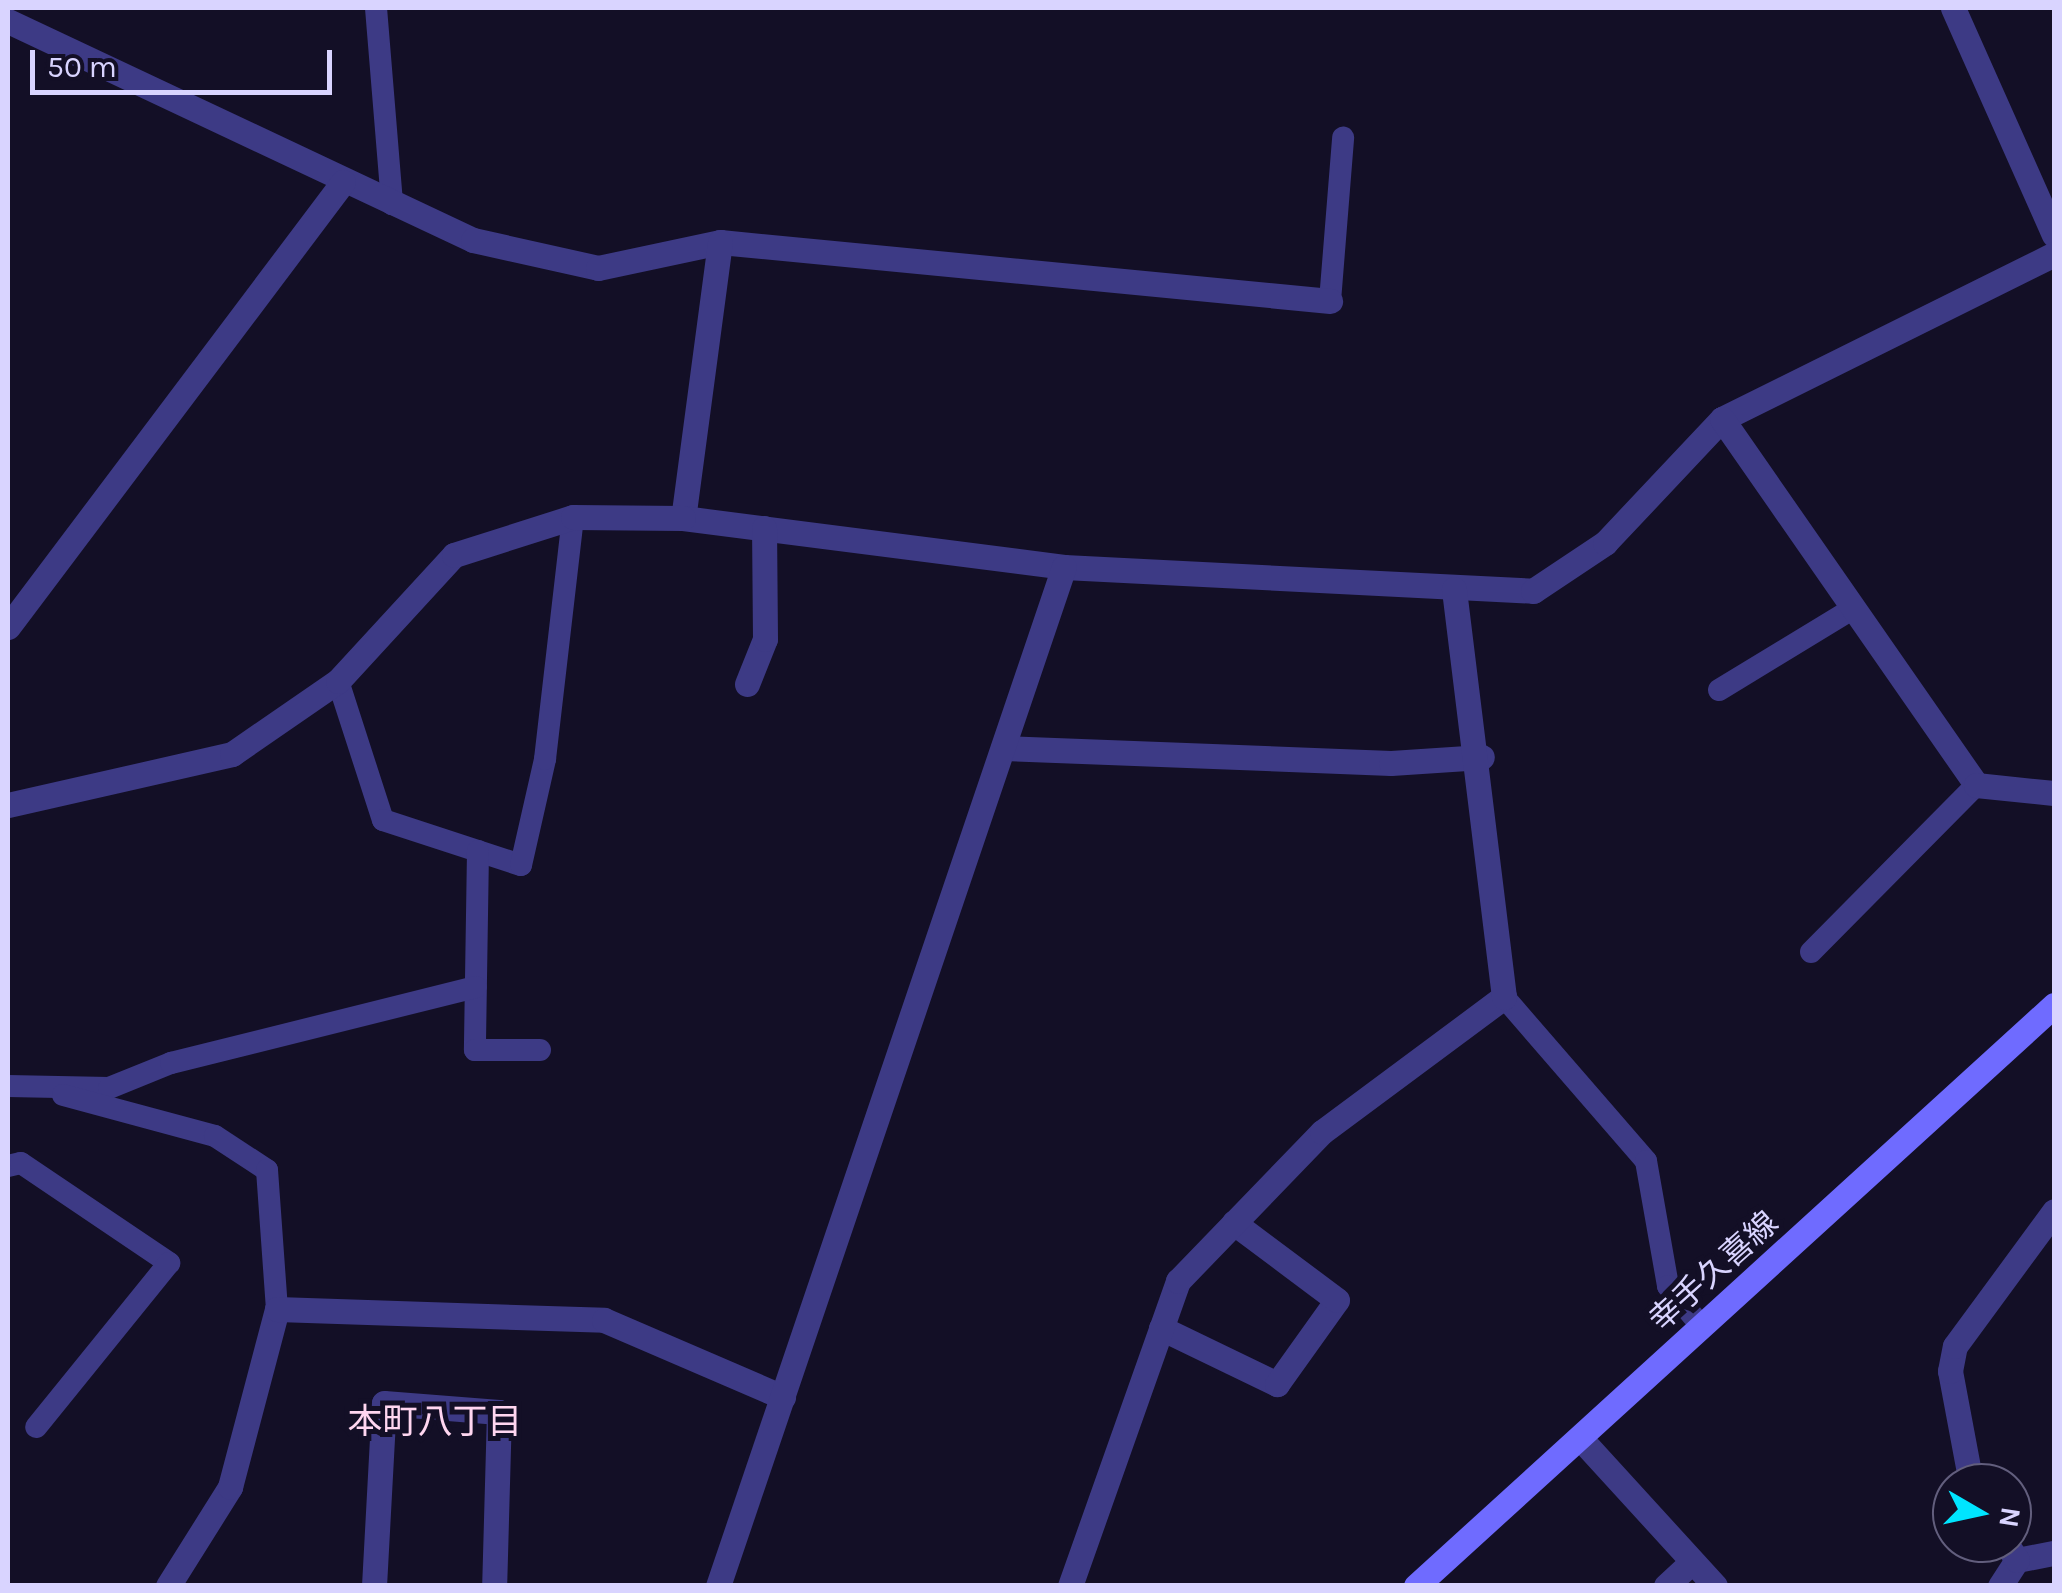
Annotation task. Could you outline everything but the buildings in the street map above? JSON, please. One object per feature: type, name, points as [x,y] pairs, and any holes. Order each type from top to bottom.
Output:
[{"type":"main road","name":"幸手久喜線","points":[[1416,1586],[2054,1004]]},
{"type":"street","points":[[1954,8],[2054,235]]},
{"type":"street","points":[[8,21],[472,240],[598,268],[720,242],[1330,301]]},
{"type":"street","points":[[8,627],[343,182]]},
{"type":"street","points":[[683,518],[720,242]]},
{"type":"street","points":[[8,804],[232,754],[338,681],[454,555],[573,516],[683,518],[1064,567],[1533,592],[1605,543],[1722,419],[2054,254]]},
{"type":"street","points":[[1722,419],[1976,785],[2054,793]]},
{"type":"street","points":[[747,684],[765,640],[764,528]]},
{"type":"street","points":[[718,1586],[1064,567]]},
{"type":"street","points":[[1070,1586],[1178,1280],[1322,1132],[1504,997],[1482,758],[1454,590]]},
{"type":"street","points":[[1003,748],[1391,764],[1482,758]]},
{"type":"street","points":[[1967,1463],[1950,1372],[1955,1346],[2054,1211]]},
{"type":"street","points":[[1161,1328],[1277,1384],[1337,1300],[1234,1223]]},
{"type":"street","points":[[168,1586],[230,1487],[277,1309],[604,1320],[784,1396]]},
{"type":"street","points":[[374,1586],[384,1403],[499,1412],[494,1586]]},
{"type":"street","points":[[1580,1438],[1715,1586]]},
{"type":"street","points":[[1666,1586],[1692,1562]]},
{"type":"lane","points":[[376,8],[392,204]]},
{"type":"lane","points":[[1330,301],[1343,138]]},
{"type":"lane","points":[[338,681],[383,820],[521,865],[545,760],[573,516]]},
{"type":"lane","points":[[1719,690],[1854,608]]},
{"type":"lane","points":[[1812,952],[1976,785]]},
{"type":"lane","points":[[478,851],[475,1050],[540,1050]]},
{"type":"lane","points":[[19,1086],[109,1088],[171,1062],[476,987]]},
{"type":"lane","points":[[1504,997],[1646,1161],[1668,1286],[1702,1327]]},
{"type":"lane","points":[[19,1086],[214,1136],[267,1170],[277,1309]]},
{"type":"lane","points":[[8,1166],[21,1164],[169,1263],[36,1427]]},
{"type":"district","name":"本町八丁目","points":[[435,1422]]}]
